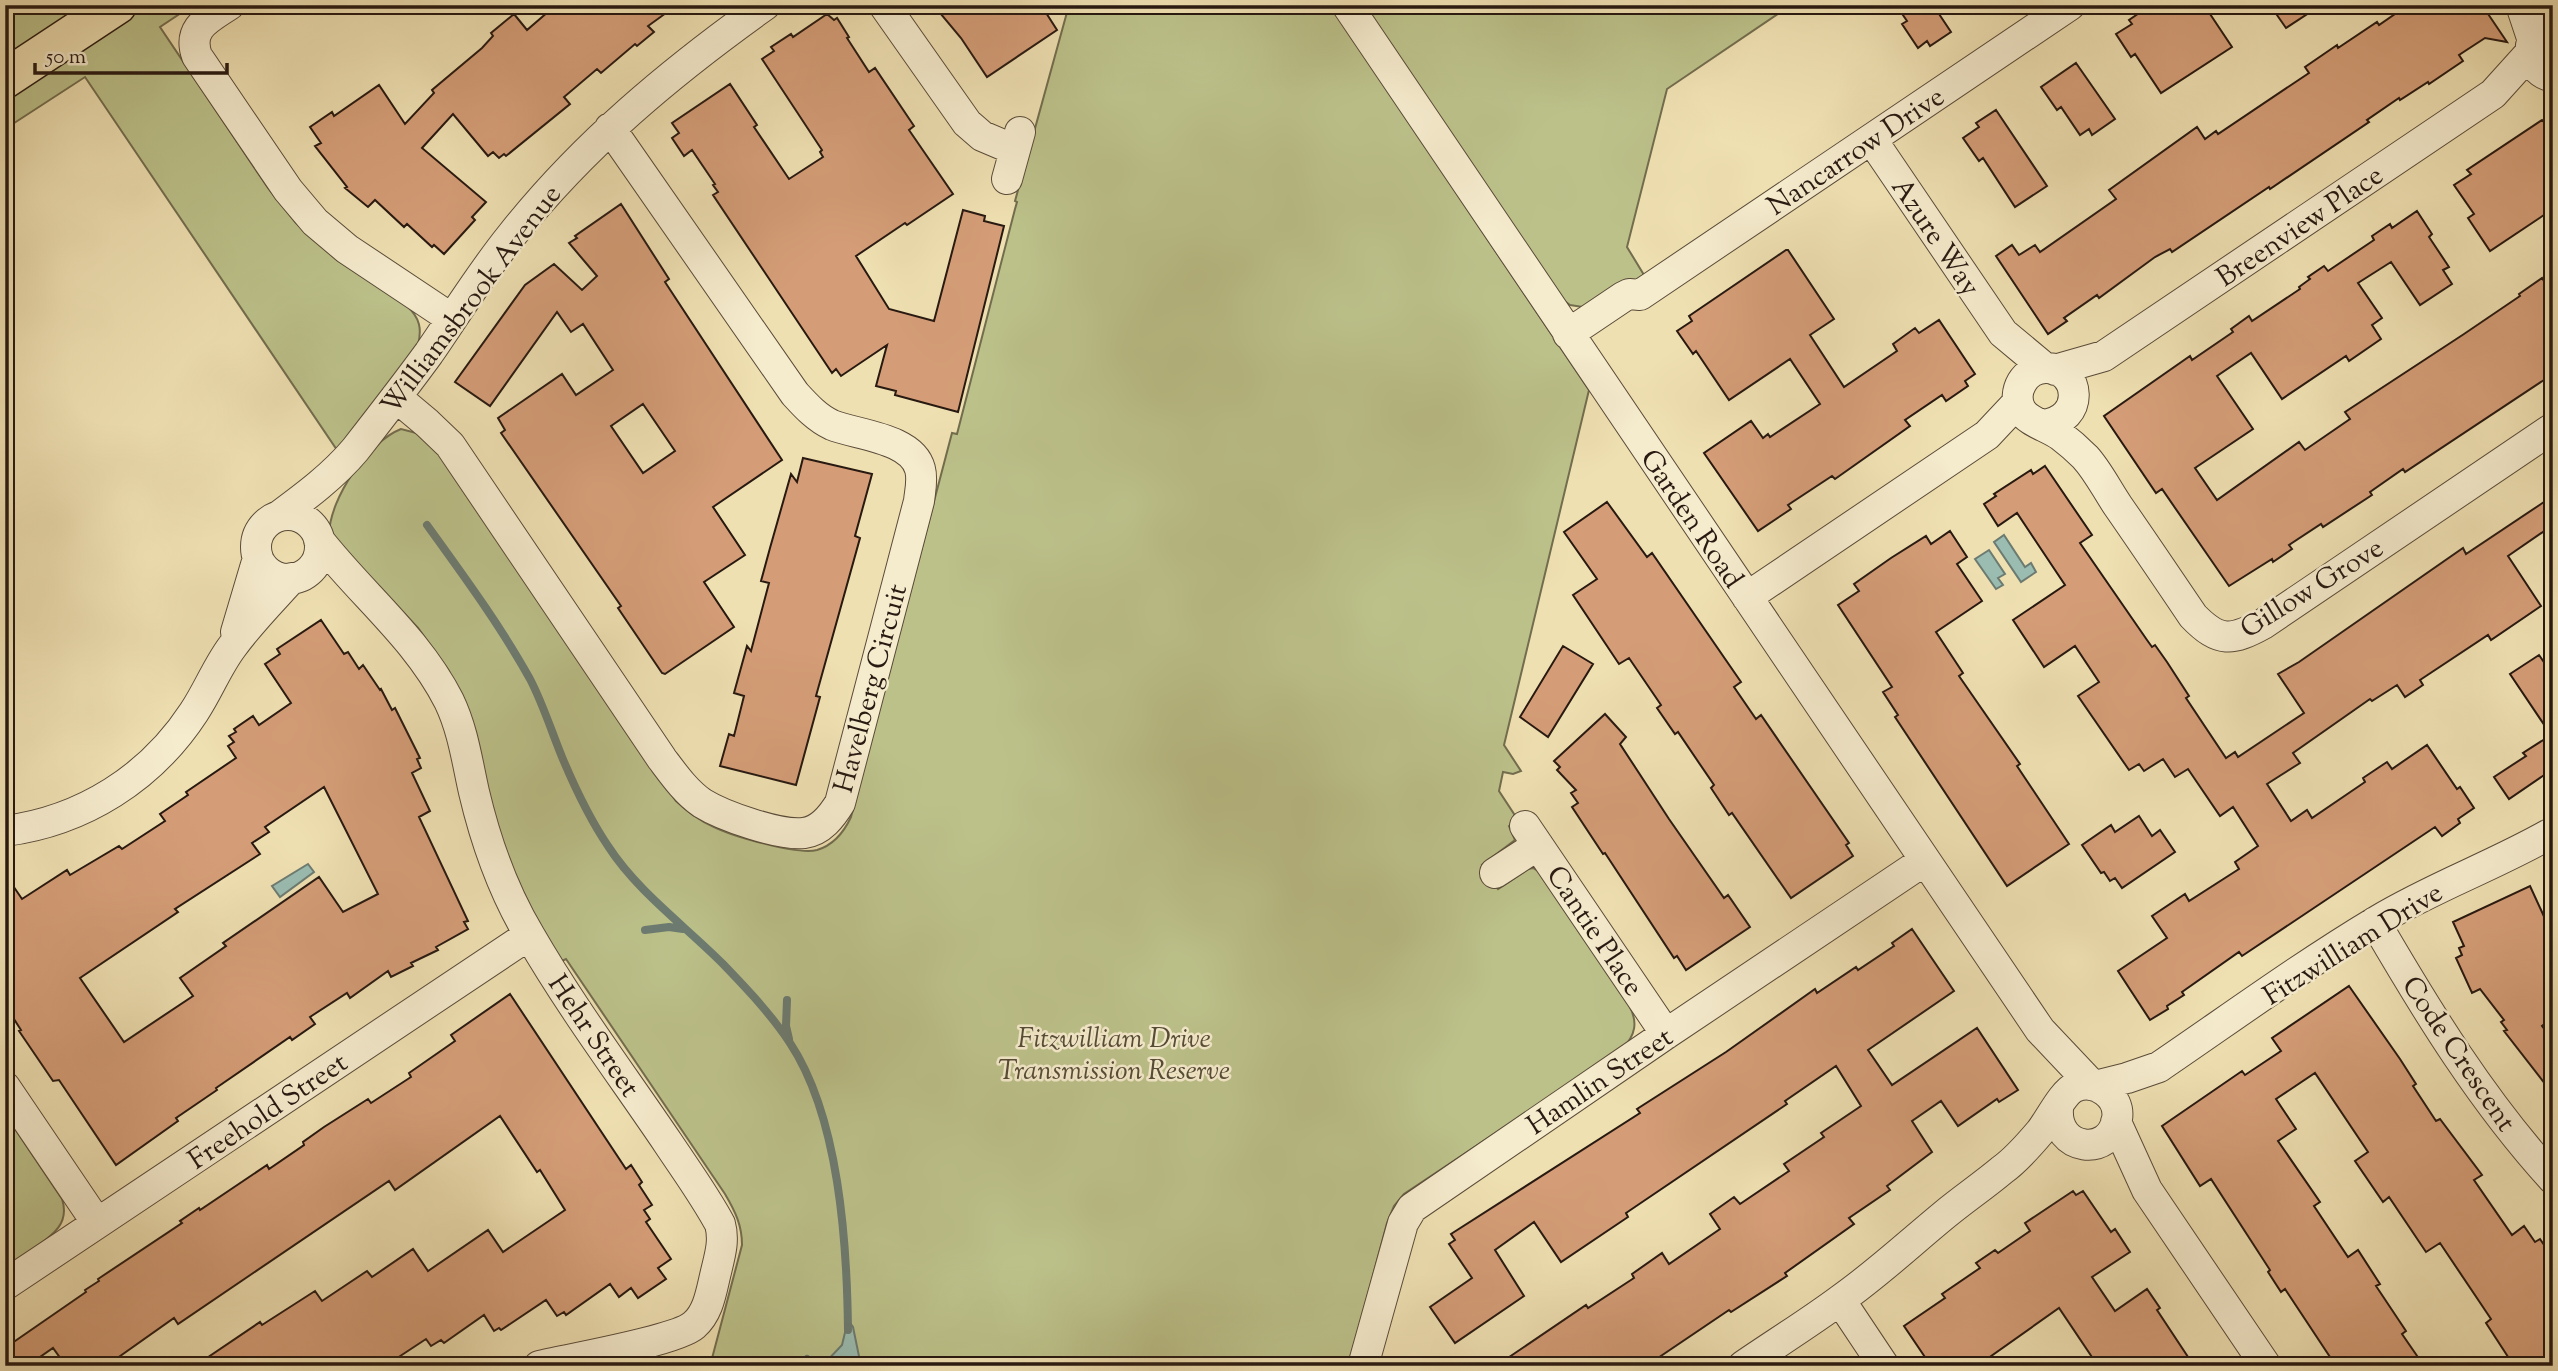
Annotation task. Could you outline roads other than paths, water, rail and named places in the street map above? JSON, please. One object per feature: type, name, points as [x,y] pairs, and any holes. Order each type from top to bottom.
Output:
[{"type":"main road","points":[[5,79],[117,5]]},
{"type":"street","points":[[229,5],[200,27],[194,36],[197,56],[288,190],[315,222],[347,248],[452,318]]},
{"type":"street","name":"Williamsbrook Avenue","points":[[279,516],[343,464],[396,397],[512,234],[554,185],[610,128],[658,85],[765,5]]},
{"type":"street","points":[[884,5],[967,123],[982,136],[1018,140],[1007,179]]},
{"type":"street","name":"Garden Road","points":[[1347,5],[2040,1030],[2093,1085]]},
{"type":"street","name":"Nancarrow Drive","points":[[1573,340],[1623,297],[1629,294],[1640,295],[2070,5]]},
{"type":"street","points":[[2521,5],[2543,53]]},
{"type":"street","points":[[2539,5],[2553,17]]},
{"type":"street","name":"Breenview Place","points":[[2050,369],[2104,356],[2493,94],[2543,53]]},
{"type":"street","name":"Havelberg Circuit","points":[[396,397],[450,445],[662,760],[700,802],[725,815],[786,832],[806,833],[832,816],[840,803],[916,514],[921,484],[920,470],[916,460],[897,444],[830,424],[811,411],[795,394],[610,128]]},
{"type":"street","name":"Azure Way","points":[[1872,139],[2003,333],[2029,409]]},
{"type":"street","name":"Azure Way","points":[[2003,333],[2050,369]]},
{"type":"street","name":"Breenview Place","points":[[2073,402],[2104,356]]},
{"type":"street","points":[[2050,369],[2069,381],[2073,402],[2060,420],[2029,409],[2027,375],[2050,369]]},
{"type":"street","name":"Gillow Grove","points":[[2073,402],[2086,458]]},
{"type":"street","points":[[1747,597],[2029,409]]},
{"type":"street","name":"Gillow Grove","points":[[2029,409],[2086,458],[2193,616],[2207,631],[2224,638],[2243,635],[2263,624],[2553,428]]},
{"type":"street","name":"Williamsbrook Avenue","points":[[319,537],[327,504],[343,464]]},
{"type":"street","points":[[5,831],[51,822],[80,811],[103,799],[144,770],[165,750],[189,719],[230,648],[249,594],[258,558],[257,541],[260,532],[266,524],[279,516],[288,515],[306,520],[319,537],[317,561],[297,577],[230,648]]},
{"type":"street","name":"Hehr Street","points":[[319,537],[371,601],[390,616],[411,642],[450,702],[462,733],[492,858],[529,934],[694,1181],[720,1224],[723,1235],[709,1301],[695,1324],[684,1332],[539,1366]]},
{"type":"street","points":[[258,558],[272,574],[297,577]]},
{"type":"street","name":"Hehr Street","points":[[297,577],[329,582],[371,601]]},
{"type":"street","name":"Fitzwilliam Drive","points":[[2093,1085],[2160,1067],[2375,922],[2553,832]]},
{"type":"street","name":"Cantie Place","points":[[1495,873],[1532,836],[1666,1034]]},
{"type":"street","name":"Hamlin Street","points":[[1363,1366],[1403,1223],[1412,1209],[1924,861]]},
{"type":"street","name":"Code Crescent","points":[[2375,922],[2480,1091],[2553,1179]]},
{"type":"street","name":"Freehold Street","points":[[5,1285],[529,934]]},
{"type":"street","name":"Garden Road","points":[[2040,1030],[2051,1064],[2058,1107]]},
{"type":"street","name":"Fitzwilliam Drive","points":[[2117,1120],[2160,1067]]},
{"type":"street","points":[[1743,1366],[1840,1300],[2004,1169],[2036,1136],[2068,1091],[2084,1085],[2093,1085],[2103,1089],[2114,1102],[2117,1120],[2147,1190],[2266,1366]]},
{"type":"street","points":[[5,1087],[97,1223]]},
{"type":"street","points":[[2058,1107],[2057,1119],[2065,1136],[2086,1145],[2147,1190]]},
{"type":"street","points":[[2004,1169],[2056,1150],[2086,1145],[2106,1138],[2117,1120]]},
{"type":"street","points":[[1840,1300],[1884,1366]]},
{"type":"water","points":[[2004,535],[2025,567],[2031,563],[2036,572],[2021,582],[1994,542]]},
{"type":"water","points":[[1989,550],[2005,574],[1998,578],[2003,585],[1996,589],[1975,559]]},
{"type":"water","points":[[308,864],[314,872],[280,897],[272,886]]},
{"type":"water","points":[[848,1320],[853,1327],[861,1366],[822,1366],[842,1345]]},
{"type":"waterway","points":[[427,525],[468,581],[530,679],[577,791],[608,846],[647,893],[722,963],[758,1001],[790,1043],[807,1073],[820,1107],[837,1181],[845,1258],[848,1330]]},
{"type":"waterway","points":[[645,930],[669,927],[683,929]]},
{"type":"waterway","points":[[787,1000],[786,1026],[789,1039]]},
{"type":"waterway","points":[[807,1359],[814,1366]]},
{"type":"park label","name":"Fitzwilliam Drive Transmission Reserve","points":[[1114,1053]]}]
